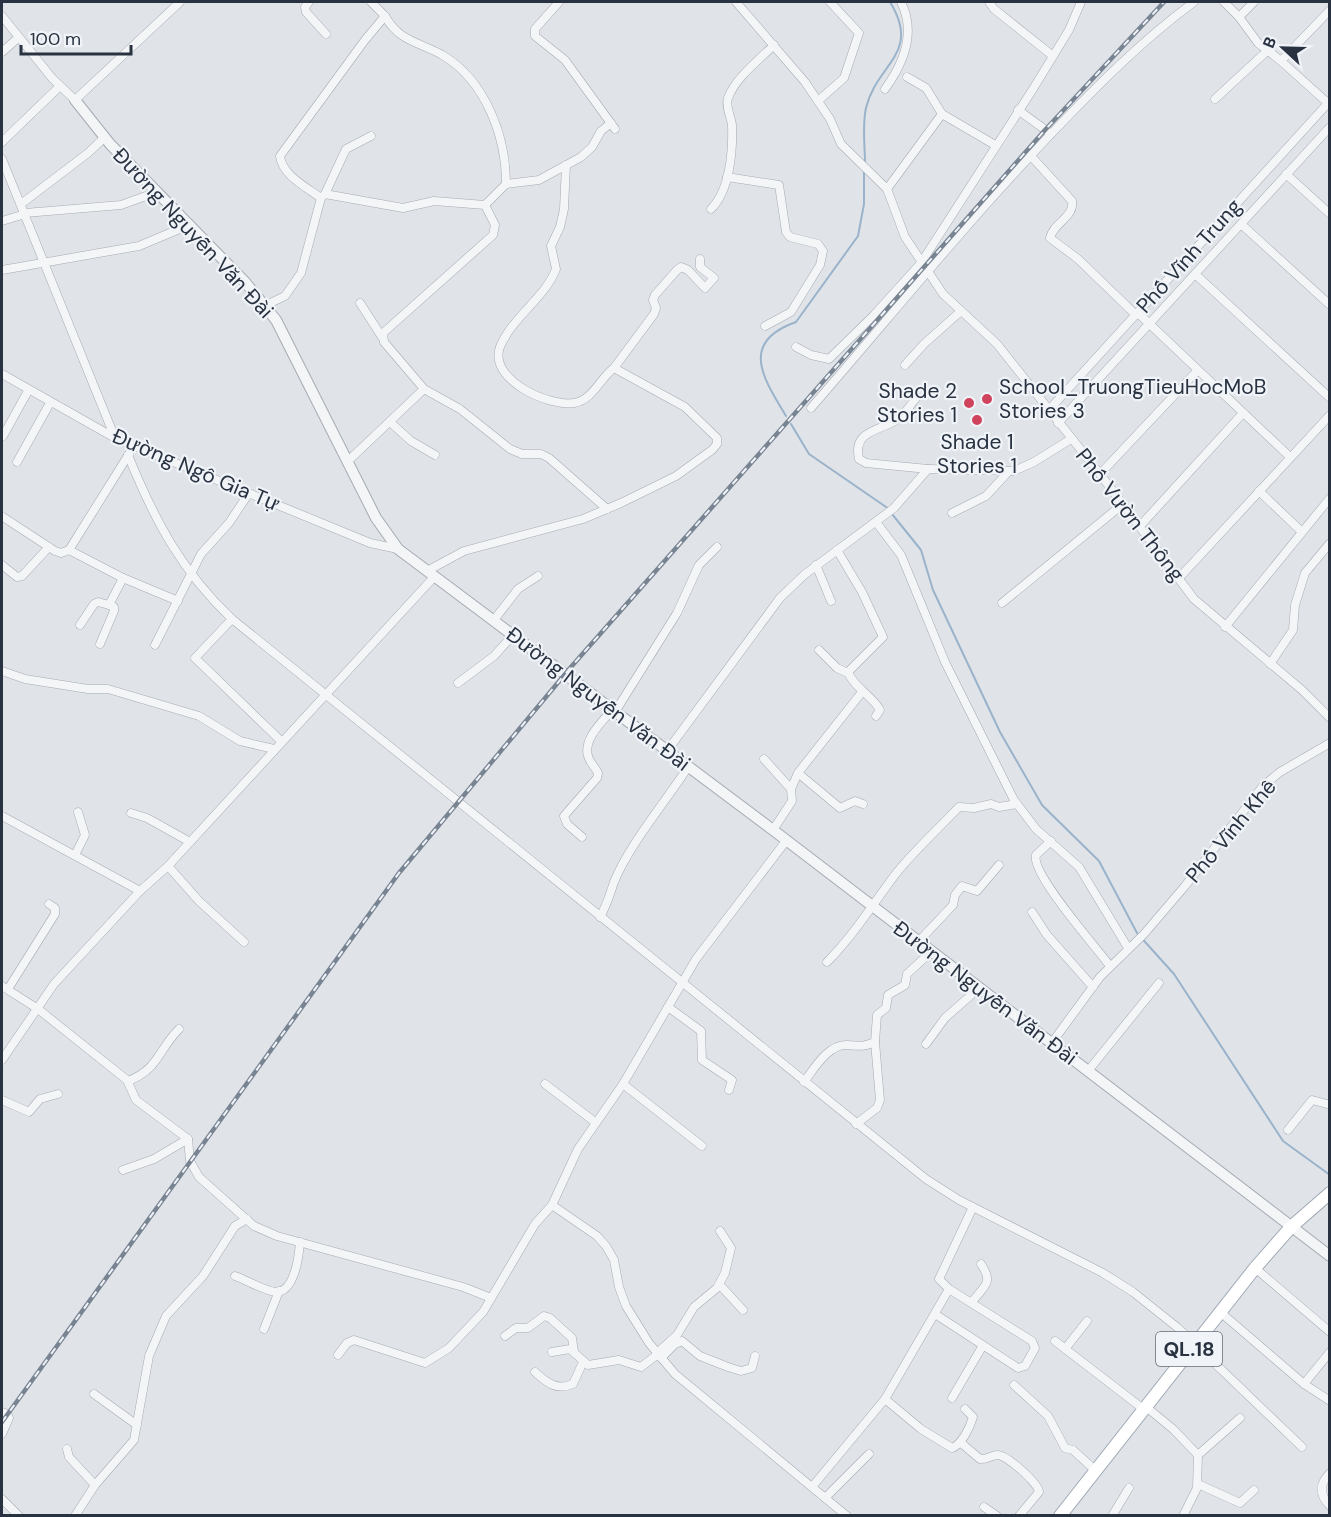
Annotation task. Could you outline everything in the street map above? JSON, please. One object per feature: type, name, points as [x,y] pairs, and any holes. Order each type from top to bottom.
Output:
[{"type":"main road","name":"QL.18","points":[[1060,1515],[1219,1311],[1291,1227],[1329,1193]]},
{"type":"street","points":[[75,100],[180,2]]},
{"type":"street","points":[[309,2],[305,7],[306,12],[326,34]]},
{"type":"street","points":[[371,2],[404,38],[449,59],[481,91],[504,153],[506,184]]},
{"type":"street","points":[[323,196],[332,193],[402,208],[434,201],[484,205],[506,184],[539,180],[581,158],[592,147],[601,131],[613,126],[565,60],[535,36],[535,29],[559,2]]},
{"type":"street","points":[[736,2],[774,45],[818,101],[844,78],[859,33],[830,2]]},
{"type":"street","points":[[885,89],[907,51],[906,12],[901,2]]},
{"type":"street","points":[[989,2],[994,9],[1053,56]]},
{"type":"street","points":[[796,347],[811,356],[829,359],[874,315],[921,262],[1053,56],[1081,2]]},
{"type":"street","points":[[812,408],[905,296],[928,273],[1030,155],[1133,50],[1194,2]]},
{"type":"street","points":[[1224,2],[1267,51],[1329,103]]},
{"type":"street","points":[[1239,17],[1254,2]]},
{"type":"street","points":[[1281,62],[1329,10]]},
{"type":"street","name":"Đường Nguyễn Văn Đài","points":[[2,16],[18,38],[75,100],[105,137],[245,282],[276,320],[376,518],[398,549],[773,830],[1329,1256]]},
{"type":"street","points":[[323,196],[287,171],[281,164],[280,156],[364,40],[386,16]]},
{"type":"street","points":[[2,52],[18,38]]},
{"type":"street","points":[[711,209],[722,193],[727,177],[732,123],[727,106],[728,98],[746,73],[774,45]]},
{"type":"street","points":[[1215,99],[1267,51]]},
{"type":"street","points":[[907,77],[926,88],[942,114],[995,145]]},
{"type":"street","points":[[2,142],[60,86]]},
{"type":"street","name":"Phố Vườn Thông","points":[[818,101],[841,144],[887,189],[905,237],[943,294],[997,344],[1100,474],[1194,599],[1302,690],[1329,718]]},
{"type":"street","name":"Phố Vĩnh Trung","points":[[1048,411],[1329,103]]},
{"type":"street","points":[[1018,110],[1051,134]]},
{"type":"street","points":[[887,189],[942,114]]},
{"type":"street","points":[[1317,115],[1329,127]]},
{"type":"street","name":"Phố Vĩnh Trung","points":[[1058,423],[1329,127]]},
{"type":"street","points":[[264,306],[285,296],[301,273],[323,196],[346,149],[371,136]]},
{"type":"street","points":[[21,204],[88,153],[105,137]]},
{"type":"street","points":[[1030,155],[1073,204],[1050,238],[1078,259],[1150,324],[1290,457]]},
{"type":"street","points":[[2,159],[116,438]]},
{"type":"street","points":[[566,165],[564,209],[560,227],[551,246],[556,268],[511,328],[500,348],[498,359],[500,366],[532,396],[555,403],[575,403],[592,394],[615,368],[654,314],[655,295],[676,270],[681,267],[688,270],[705,288],[713,281],[714,278],[700,267],[700,259]]},
{"type":"street","points":[[1286,174],[1329,214]]},
{"type":"street","points":[[727,177],[779,185],[786,232],[790,237],[818,244],[823,251],[820,265],[791,312],[765,326]]},
{"type":"street","points":[[2,221],[25,213],[121,205],[157,192]]},
{"type":"street","points":[[382,338],[383,333],[391,325],[493,236],[495,225],[484,205]]},
{"type":"street","points":[[1241,224],[1329,305]]},
{"type":"street","points":[[2,270],[139,246],[189,225]]},
{"type":"street","points":[[1195,274],[1329,398]]},
{"type":"street","points":[[360,303],[382,338],[424,389],[460,410],[510,449],[522,454],[541,454],[549,458],[608,509]]},
{"type":"street","points":[[905,365],[924,344],[961,311]]},
{"type":"street","points":[[2,1060],[45,996],[70,964],[140,891],[168,866],[325,695],[430,574],[464,551],[583,519],[608,509],[676,476],[717,444],[712,432],[685,407],[615,368]]},
{"type":"street","points":[[1100,474],[1198,369]]},
{"type":"street","name":"Đường Ngô Gia Tự","points":[[2,374],[50,404],[134,446],[370,543],[398,549]]},
{"type":"street","points":[[348,461],[424,389]]},
{"type":"street","points":[[3,436],[28,391]]},
{"type":"street","points":[[917,397],[898,419],[874,428],[865,436],[858,445],[859,459],[866,463],[928,469],[1009,471],[1034,462],[1071,439]]},
{"type":"street","points":[[18,462],[50,404]]},
{"type":"street","points":[[1140,526],[1243,413]]},
{"type":"street","points":[[1179,578],[1329,415]]},
{"type":"street","points":[[390,422],[423,450],[435,455]]},
{"type":"street","points":[[3,517],[49,548],[61,553],[69,550],[134,446]]},
{"type":"street","points":[[128,455],[150,506],[191,577],[232,619],[926,1179],[973,1207],[1103,1273],[1155,1308],[1302,1447]]},
{"type":"street","points":[[667,751],[780,598],[816,566],[894,508],[928,469]]},
{"type":"street","points":[[952,513],[986,496],[1009,471]]},
{"type":"street","points":[[155,645],[201,554],[230,523],[249,492]]},
{"type":"street","points":[[1259,492],[1302,532]]},
{"type":"street","points":[[1225,627],[1329,498]]},
{"type":"street","points":[[1002,603],[1123,504]]},
{"type":"street","points":[[876,522],[901,555],[945,662],[1017,804],[1036,829],[1079,867],[1128,948],[1093,987],[1051,1044]]},
{"type":"street","points":[[1270,664],[1293,630],[1295,605],[1303,579],[1329,543]]},
{"type":"street","points":[[582,837],[567,824],[564,816],[597,778],[598,773],[590,762],[587,748],[590,740],[613,711],[677,613],[699,565],[717,547]]},
{"type":"street","points":[[2,565],[17,577],[22,576],[49,548]]},
{"type":"street","points":[[69,550],[123,578],[178,601]]},
{"type":"street","points":[[837,550],[862,592],[883,638],[848,673]]},
{"type":"street","points":[[816,566],[831,601]]},
{"type":"street","points":[[494,620],[518,589],[538,576]]},
{"type":"street","points":[[109,605],[123,578]]},
{"type":"street","points":[[80,625],[94,604],[98,602],[114,607],[100,644]]},
{"type":"street","points":[[232,619],[195,658],[281,741]]},
{"type":"street","points":[[458,683],[494,656],[513,635]]},
{"type":"street","points":[[819,650],[837,668],[848,673],[862,692],[878,705],[880,710],[876,716]]},
{"type":"street","points":[[2,671],[25,679],[88,689],[108,689],[199,716],[240,741],[274,749]]},
{"type":"street","points":[[773,830],[792,801],[791,789],[798,773],[862,692]]},
{"type":"street","name":"Phố Vĩnh Khê","points":[[1128,948],[1144,934],[1263,786],[1280,772],[1329,743]]},
{"type":"street","points":[[764,759],[791,789]]},
{"type":"street","points":[[600,917],[611,897],[614,883],[634,848],[688,767]]},
{"type":"street","points":[[798,773],[840,808],[855,801],[863,804]]},
{"type":"street","points":[[827,962],[850,939],[912,855],[930,840],[959,807],[974,808],[991,804],[999,807],[1017,804]]},
{"type":"street","points":[[75,855],[85,835],[78,812]]},
{"type":"street","points":[[131,813],[147,818],[190,842]]},
{"type":"street","points":[[2,816],[140,891]]},
{"type":"street","points":[[338,1355],[347,1343],[354,1340],[425,1364],[449,1348],[483,1311],[535,1224],[552,1205],[578,1149],[623,1084],[705,946],[786,841]]},
{"type":"street","points":[[1051,841],[1036,855],[1035,864],[1055,895],[1110,966]]},
{"type":"street","points":[[918,942],[953,905],[958,888],[966,886],[977,891],[999,865]]},
{"type":"street","points":[[168,866],[199,901],[244,942]]},
{"type":"street","points":[[49,903],[55,908],[55,914],[44,928],[36,947],[5,987],[38,1009],[128,1082],[136,1100],[188,1139],[190,1161],[199,1178],[247,1220],[264,1231],[463,1287],[491,1298]]},
{"type":"street","points":[[1032,912],[1047,935],[1093,987]]},
{"type":"street","points":[[856,1124],[877,1108],[880,1100],[875,1042],[876,1018],[886,1008],[886,997],[904,986],[907,974],[930,952]]},
{"type":"street","points":[[1088,1071],[1159,983]]},
{"type":"street","points":[[926,1044],[945,1018],[979,988]]},
{"type":"street","points":[[668,1007],[698,1027],[703,1037],[702,1060],[732,1080],[729,1090]]},
{"type":"street","points":[[128,1082],[147,1072],[168,1039],[179,1029]]},
{"type":"street","points":[[804,1082],[831,1051],[845,1045],[858,1048],[875,1042]]},
{"type":"street","points":[[545,1084],[596,1122]]},
{"type":"street","points":[[623,1084],[702,1146]]},
{"type":"street","points":[[2,1100],[30,1112],[40,1099],[57,1094]]},
{"type":"street","points":[[1288,1130],[1312,1100],[1329,1106]]},
{"type":"street","points":[[123,1170],[153,1159],[188,1139]]},
{"type":"street","points":[[552,1205],[597,1236],[606,1246],[614,1260],[619,1287],[626,1306],[658,1355],[694,1391],[847,1515]]},
{"type":"street","points":[[935,1314],[961,1329],[982,1347],[1021,1368],[1035,1346],[1032,1341],[939,1279],[940,1272],[973,1207]]},
{"type":"street","points":[[75,1515],[95,1485],[130,1448],[137,1425],[149,1356],[166,1316],[203,1276],[235,1226],[247,1220]]},
{"type":"street","points":[[658,1355],[677,1335],[694,1307],[719,1284],[731,1248],[720,1231]]},
{"type":"street","points":[[264,1329],[279,1291],[286,1287],[293,1276],[300,1242]]},
{"type":"street","points":[[972,1302],[988,1282],[988,1277],[981,1264]]},
{"type":"street","points":[[1255,1268],[1329,1332]]},
{"type":"street","points":[[235,1276],[279,1291]]},
{"type":"street","points":[[719,1284],[743,1310]]},
{"type":"street","points":[[812,1487],[885,1399],[950,1288]]},
{"type":"street","points":[[1219,1311],[1304,1384],[1329,1401]]},
{"type":"street","points":[[506,1336],[516,1328],[528,1328],[544,1316],[550,1318],[572,1338],[574,1352]]},
{"type":"street","points":[[1065,1349],[1088,1321]]},
{"type":"street","points":[[552,1352],[570,1349],[583,1362],[596,1365],[626,1360],[641,1367],[682,1341],[700,1356],[741,1371],[752,1368],[755,1356]]},
{"type":"street","points":[[1055,1341],[1173,1429],[1198,1455],[1198,1484],[1183,1515]]},
{"type":"street","points":[[951,1398],[982,1347]]},
{"type":"street","points":[[1304,1384],[1329,1352]]},
{"type":"street","points":[[535,1372],[547,1383],[566,1387],[573,1384],[583,1362]]},
{"type":"street","points":[[1014,1385],[1048,1416],[1065,1448],[1073,1450],[1096,1471]]},
{"type":"street","points":[[94,1394],[137,1425]]},
{"type":"street","points":[[885,1399],[947,1447],[956,1447],[973,1417],[965,1409]]},
{"type":"street","points":[[2,1412],[9,1418],[2,1434]]},
{"type":"street","points":[[1198,1455],[1240,1418]]},
{"type":"street","points":[[960,1442],[980,1459],[995,1455],[1004,1456],[1037,1485],[1039,1492],[1019,1515]]},
{"type":"street","points":[[67,1449],[69,1457],[95,1485]]},
{"type":"street","points":[[825,1498],[869,1454]]},
{"type":"street","points":[[1329,1473],[1321,1488],[1323,1499],[1329,1506]]},
{"type":"street","points":[[1198,1484],[1240,1503],[1254,1490]]},
{"type":"street","points":[[1112,1515],[1129,1488]]},
{"type":"street","points":[[2,1499],[19,1515]]},
{"type":"street","points":[[984,1507],[997,1515]]},
{"type":"waterway","points":[[865,164],[866,108],[878,80],[899,47],[901,34],[899,20],[890,2]]},
{"type":"waterway","points":[[786,416],[764,375],[761,362],[762,351],[767,340],[778,330],[796,322],[858,236],[864,204],[864,170]]},
{"type":"waterway","points":[[791,424],[809,454],[889,509]]},
{"type":"waterway","points":[[892,514],[921,550],[933,590],[1000,732],[1042,805],[1099,861],[1137,933],[1174,974],[1283,1141],[1330,1175]]},
{"type":"railway","points":[[2,1422],[399,873],[571,667],[1045,130],[1164,2]]},
{"type":"place","name":"School_TruongTieuHocMoB Stories 3","points":[[987,399]]},
{"type":"place","name":"Shade 2 Stories 1","points":[[969,403]]},
{"type":"place","name":"Shade 1 Stories 1","points":[[977,420]]}]
